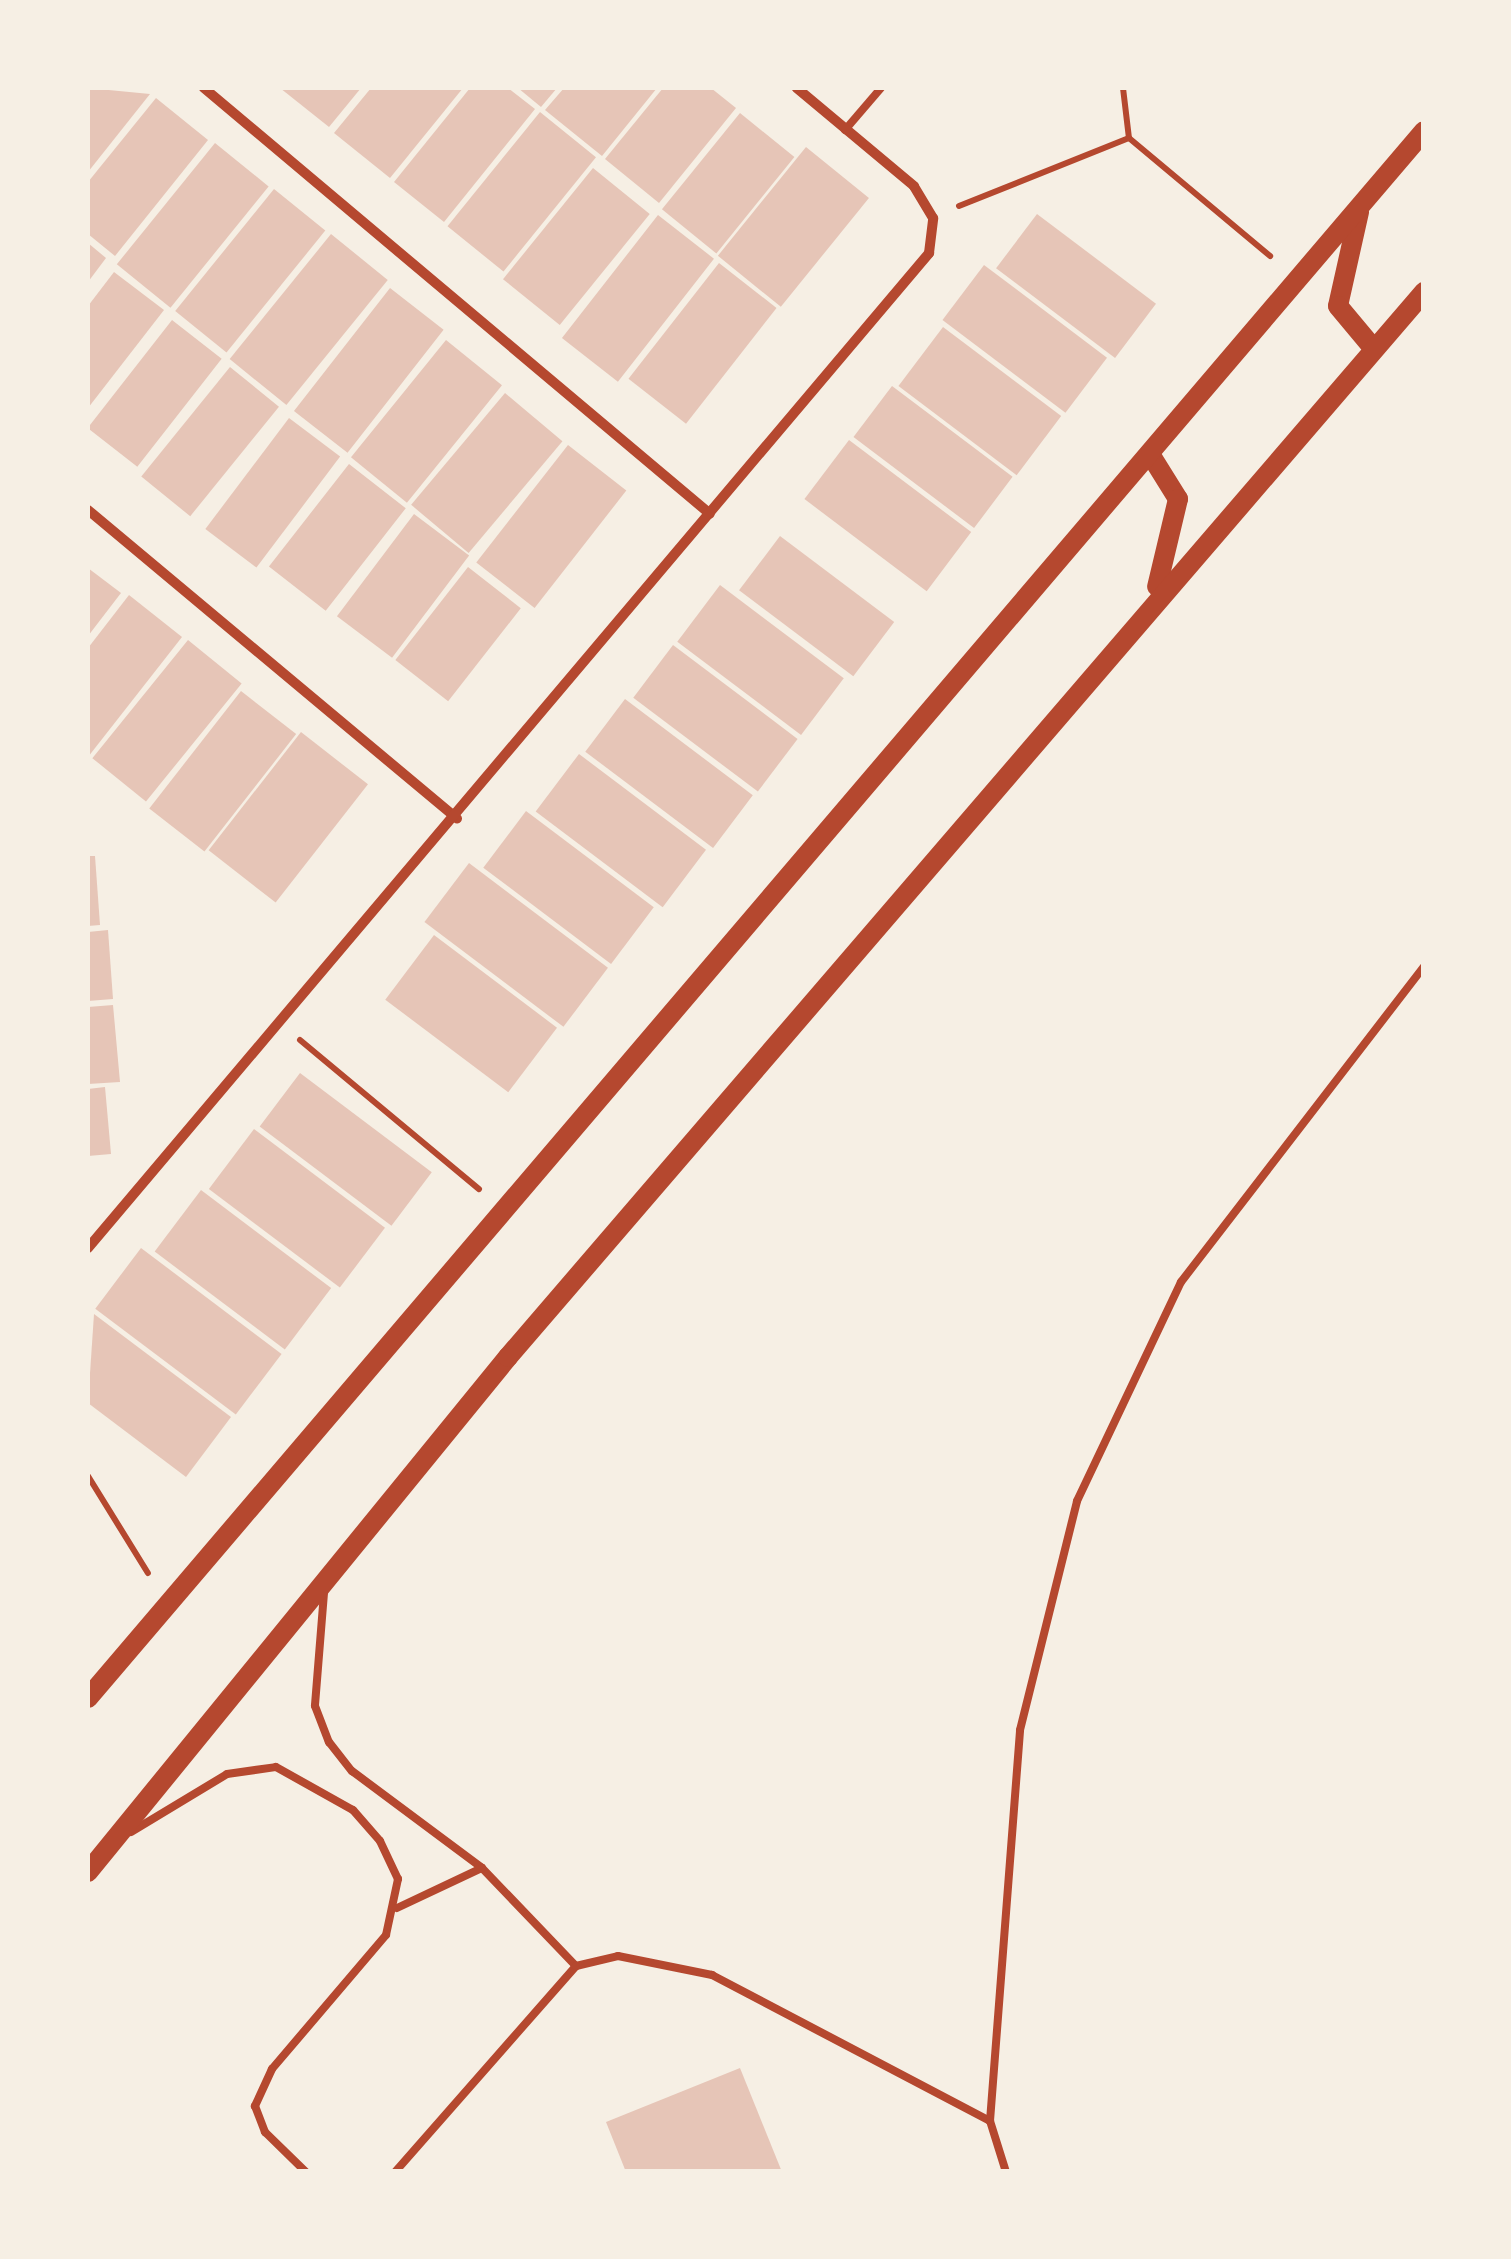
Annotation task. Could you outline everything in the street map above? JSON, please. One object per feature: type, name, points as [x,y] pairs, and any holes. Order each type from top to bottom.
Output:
[{"type":"main road","points":[[88,1698],[1424,131]]},
{"type":"main road","points":[[1361,205],[1338,306],[1374,348]]},
{"type":"main road","points":[[88,1872],[325,1582],[1152,603],[1424,292]]},
{"type":"main road","points":[[1150,454],[1178,499],[1152,603]]},
{"type":"street","points":[[204,88],[710,514]]},
{"type":"street","points":[[88,1248],[457,818],[928,253],[933,218],[914,186],[797,88]]},
{"type":"street","points":[[88,510],[457,818]]},
{"type":"lane","points":[[846,130],[881,88]]},
{"type":"lane","points":[[1006,2172],[990,2121],[1020,1730],[1077,1501],[1181,1282],[1424,966]]},
{"type":"lane","points":[[325,1582],[315,1706],[329,1742],[352,1771],[482,1868],[576,1966]]},
{"type":"lane","points":[[106,1849],[227,1774],[276,1768],[353,1810],[380,1841],[398,1879],[397,1908],[386,1936],[272,2069],[254,2106],[265,2132],[306,2172]]},
{"type":"lane","points":[[397,1908],[482,1868]]},
{"type":"lane","points":[[395,2172],[576,1966],[618,1956],[712,1975],[990,2121]]},
{"type":"path","points":[[1123,88],[1129,138],[1298,280]]},
{"type":"path","points":[[933,218],[1129,138]]},
{"type":"path","points":[[280,1024],[505,1210]]},
{"type":"path","points":[[88,1476],[168,1604]]},
{"type":"building","points":[[88,88],[150,94],[88,172]]},
{"type":"building","points":[[280,88],[361,88],[329,127]]},
{"type":"building","points":[[371,88],[463,88],[390,178],[334,133]]},
{"type":"building","points":[[470,88],[508,88],[535,109],[444,222],[394,182]]},
{"type":"building","points":[[518,88],[557,88],[541,107]]},
{"type":"building","points":[[564,88],[657,88],[602,156],[545,110]]},
{"type":"building","points":[[663,88],[711,88],[736,108],[659,203],[605,159]]},
{"type":"building","points":[[156,98],[208,140],[115,256],[88,234],[88,182]]},
{"type":"building","points":[[540,112],[596,157],[503,272],[447,226]]},
{"type":"building","points":[[740,113],[794,157],[716,253],[662,209]]},
{"type":"building","points":[[215,143],[269,186],[170,308],[117,264]]},
{"type":"building","points":[[806,147],[869,198],[781,307],[718,256]]},
{"type":"building","points":[[593,168],[650,214],[560,325],[503,279]]},
{"type":"building","points":[[274,189],[325,231],[226,353],[175,311]]},
{"type":"building","points":[[1037,214],[1156,304],[1115,358],[996,268]]},
{"type":"building","points":[[658,215],[714,259],[618,382],[562,338]]},
{"type":"building","points":[[331,234],[388,280],[286,405],[230,359]]},
{"type":"building","points":[[88,243],[106,258],[88,282]]},
{"type":"building","points":[[719,263],[777,308],[686,424],[628,379]]},
{"type":"building","points":[[984,265],[1107,358],[1065,413],[942,320]]},
{"type":"building","points":[[114,272],[164,310],[88,408],[88,306]]},
{"type":"building","points":[[390,288],[444,330],[348,453],[294,411]]},
{"type":"building","points":[[172,320],[222,359],[137,467],[88,428]]},
{"type":"building","points":[[943,327],[1061,416],[1017,475],[898,386]]},
{"type":"building","points":[[446,340],[502,385],[407,503],[351,457]]},
{"type":"building","points":[[230,367],[279,407],[190,516],[141,477]]},
{"type":"building","points":[[892,386],[1013,477],[974,528],[853,437]]},
{"type":"building","points":[[505,393],[562,441],[469,553],[411,505]]},
{"type":"building","points":[[289,418],[340,457],[256,568],[205,529]]},
{"type":"building","points":[[849,440],[971,532],[927,591],[804,499]]},
{"type":"building","points":[[568,445],[626,491],[535,608],[476,562]]},
{"type":"building","points":[[349,464],[406,508],[326,611],[269,566]]},
{"type":"building","points":[[414,514],[469,556],[392,658],[337,616]]},
{"type":"building","points":[[780,536],[894,622],[853,676],[739,590]]},
{"type":"building","points":[[468,567],[521,608],[448,701],[395,660]]},
{"type":"building","points":[[88,568],[121,593],[88,636]]},
{"type":"building","points":[[720,585],[844,678],[801,735],[677,642]]},
{"type":"building","points":[[129,595],[182,637],[88,757],[88,648]]},
{"type":"building","points":[[188,640],[242,683],[146,802],[92,758]]},
{"type":"building","points":[[673,645],[798,739],[758,792],[633,698]]},
{"type":"building","points":[[241,691],[296,734],[204,852],[149,808]]},
{"type":"building","points":[[625,699],[753,795],[713,848],[585,752]]},
{"type":"building","points":[[301,732],[368,784],[276,903],[209,850]]},
{"type":"building","points":[[579,754],[706,850],[663,907],[536,812]]},
{"type":"building","points":[[526,811],[654,907],[611,964],[483,868]]},
{"type":"building","points":[[88,856],[95,856],[100,925],[88,926]]},
{"type":"building","points":[[469,863],[608,968],[563,1027],[424,922]]},
{"type":"building","points":[[108,930],[113,999],[88,1001],[88,932]]},
{"type":"building","points":[[434,935],[557,1028],[508,1092],[385,1000]]},
{"type":"building","points":[[113,1005],[120,1082],[88,1084],[88,1007]]},
{"type":"building","points":[[300,1073],[432,1172],[391,1226],[260,1127]]},
{"type":"building","points":[[105,1087],[111,1154],[88,1156],[88,1089]]},
{"type":"building","points":[[254,1129],[385,1228],[340,1288],[209,1189]]},
{"type":"building","points":[[201,1190],[331,1288],[285,1350],[155,1251]]},
{"type":"building","points":[[141,1248],[282,1354],[236,1415],[95,1309]]},
{"type":"building","points":[[94,1314],[231,1417],[186,1477],[88,1403]]},
{"type":"building","points":[[740,2068],[782,2172],[626,2172],[606,2122]]}]
